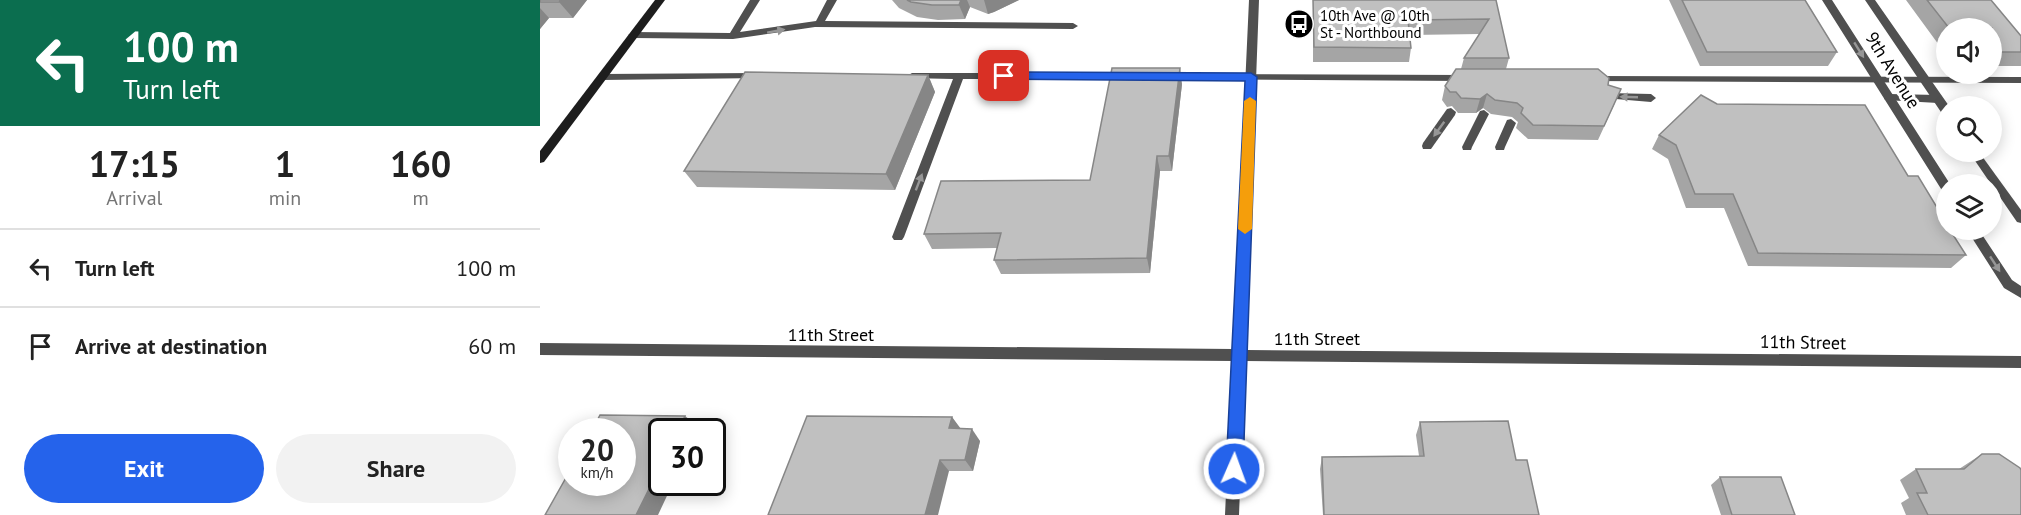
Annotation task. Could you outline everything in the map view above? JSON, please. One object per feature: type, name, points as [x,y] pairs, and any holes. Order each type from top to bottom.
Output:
[{"type":"main road","points":[[540,159],[660,0]]},
{"type":"street","points":[[733,36],[755,0]]},
{"type":"street","points":[[819,24],[832,0]]},
{"type":"street","points":[[1232,515],[1254,0]]},
{"type":"street","name":"9th Avenue","points":[[1827,0],[1937,174]]},
{"type":"street","name":"9th Avenue","points":[[1870,0],[1936,96]]},
{"type":"street","points":[[633,35],[733,36],[819,24],[1073,26]]},
{"type":"street","points":[[602,77],[772,76]]},
{"type":"street","points":[[901,76],[1134,76]]},
{"type":"street","points":[[898,237],[959,76]]},
{"type":"street","points":[[1156,76],[1472,78]]},
{"type":"street","points":[[1581,78],[2021,81]]},
{"type":"street","points":[[1608,96],[1651,98]]},
{"type":"street","points":[[1889,98],[1936,99]]},
{"type":"street","points":[[1427,146],[1451,112]]},
{"type":"street","points":[[1467,147],[1484,114]]},
{"type":"street","points":[[1500,147],[1511,123]]},
{"type":"street","points":[[1981,162],[2021,219]]},
{"type":"street","points":[[1979,240],[2007,284],[2021,293]]},
{"type":"street","name":"11th Street","points":[[540,349],[2021,362]]},
{"type":"building","points":[[540,0],[561,0],[559,2],[540,2]]},
{"type":"building","points":[[907,0],[961,0],[959,5],[932,5]]},
{"type":"building","points":[[1313,0],[1496,0],[1509,58],[1464,58],[1489,19],[1408,20],[1411,48],[1314,47]]},
{"type":"building","points":[[1682,0],[1805,0],[1837,52],[1707,52]]},
{"type":"building","points":[[1927,0],[1991,0],[2021,36],[2021,52],[2002,52],[2002,18],[1941,18]]},
{"type":"building","points":[[1112,68],[1180,68],[1169,156],[1157,156],[1147,258],[994,260],[1001,233],[924,234],[941,181],[1090,180]]},
{"type":"building","points":[[1456,69],[1598,69],[1609,78],[1608,85],[1621,89],[1604,126],[1533,125],[1521,113],[1523,108],[1517,103],[1495,100],[1487,94],[1480,99],[1461,98],[1456,92],[1450,92],[1445,86]]},
{"type":"building","points":[[745,72],[928,75],[886,174],[684,171]]},
{"type":"building","points":[[1701,95],[1717,104],[1865,105],[1908,176],[1918,176],[1936,206],[1936,240],[1956,240],[1966,255],[1758,253],[1733,194],[1695,194],[1676,145],[1659,135]]},
{"type":"building","points":[[600,415],[685,416],[684,418],[648,418],[648,491],[636,515],[545,515],[558,492],[558,496],[636,496],[636,418],[598,418]]},
{"type":"building","points":[[807,416],[952,417],[949,428],[972,429],[965,460],[940,460],[925,515],[768,515]]},
{"type":"building","points":[[1508,421],[1516,460],[1527,460],[1539,515],[1324,515],[1322,457],[1424,456],[1420,422]]},
{"type":"building","points":[[1982,454],[1999,454],[2020,468],[2021,515],[1928,515],[1917,493],[1927,493],[1916,469],[1964,469]]},
{"type":"building","points":[[1720,477],[1781,477],[1795,515],[1732,515]]},
{"type":"slow traffic","points":[[1245,229],[1250,101]]},
{"type":"place","name":"10th Ave @ 10th St - Northbound","points":[[1299,24]]},
{"type":"route","points":[[1004,76],[1251,77],[1234,469]]}]
